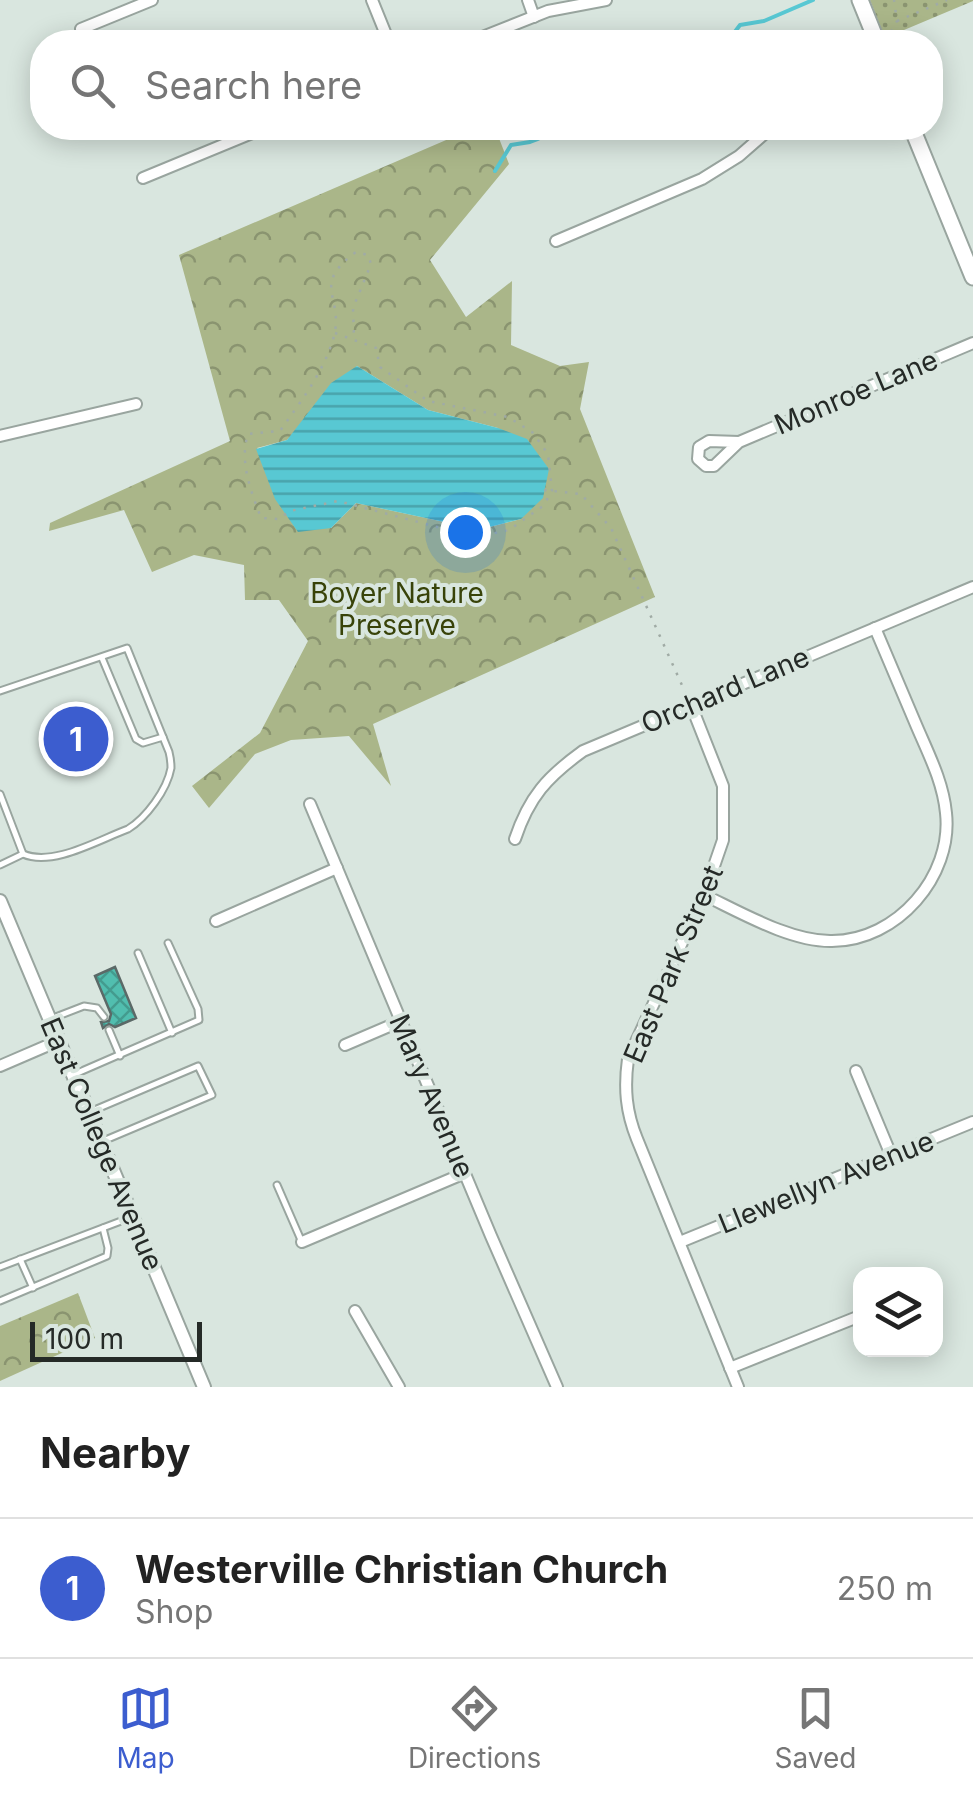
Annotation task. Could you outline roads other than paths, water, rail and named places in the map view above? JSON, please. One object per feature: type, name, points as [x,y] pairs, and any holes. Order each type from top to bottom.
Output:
[{"type":"main road","points":[[860,0],[873,30]]},
{"type":"main road","points":[[917,140],[973,277]]},
{"type":"street","points":[[80,29],[152,0]]},
{"type":"street","points":[[372,0],[384,30]]},
{"type":"street","points":[[528,0],[534,16]]},
{"type":"street","points":[[500,30],[548,11],[606,0]]},
{"type":"street","points":[[142,178],[235,140]]},
{"type":"street","points":[[556,241],[702,179],[757,140]]},
{"type":"street","name":"Monroe Lane","points":[[739,442],[973,343]]},
{"type":"street","points":[[0,436],[136,404]]},
{"type":"street","name":"Orchard Lane","points":[[516,839],[536,792],[557,769],[583,751],[973,587]]},
{"type":"street","points":[[704,895],[770,926],[831,942],[872,932],[890,923],[908,910],[932,879],[946,843],[940,783],[875,628]]},
{"type":"street","name":"East Park Street","points":[[691,705],[723,786],[723,840],[704,895],[628,1059],[624,1084],[632,1126],[738,1387]]},
{"type":"street","name":"Mary Avenue","points":[[310,804],[556,1387]]},
{"type":"street","points":[[216,921],[337,868]]},
{"type":"street","name":"East College Avenue","points":[[0,902],[204,1387]]},
{"type":"street","points":[[345,1045],[401,1021]]},
{"type":"street","points":[[0,1066],[58,1041]]},
{"type":"street","points":[[856,1071],[891,1156]]},
{"type":"street","name":"Llewellyn Avenue","points":[[680,1242],[973,1122]]},
{"type":"street","points":[[302,1242],[465,1172]]},
{"type":"street","points":[[355,1310],[399,1387]]},
{"type":"street","points":[[730,1368],[853,1319]]},
{"type":"lane","points":[[0,692],[128,648],[172,766],[138,823],[53,858],[34,859],[23,854],[0,794]]},
{"type":"lane","points":[[102,657],[136,740],[143,743],[163,737]]},
{"type":"lane","points":[[0,865],[23,854]]},
{"type":"lane","points":[[72,1076],[199,1020],[198,1009],[168,943]]},
{"type":"lane","points":[[138,953],[172,1033]]},
{"type":"lane","points":[[49,1020],[84,1006],[97,1008],[104,1016]]},
{"type":"lane","points":[[109,1030],[120,1056]]},
{"type":"lane","points":[[88,1113],[198,1066],[212,1094],[100,1142]]},
{"type":"lane","points":[[277,1185],[302,1242]]},
{"type":"lane","points":[[0,1266],[132,1217]]},
{"type":"lane","points":[[0,1301],[107,1256],[103,1228]]},
{"type":"lane","points":[[20,1258],[33,1288]]},
{"type":"water","points":[[357,366],[428,410],[527,439],[549,469],[543,498],[521,519],[466,533],[449,523],[356,503],[331,528],[298,532],[275,499],[256,449],[287,440],[331,383]]},
{"type":"waterway","points":[[736,30],[740,25],[764,21],[813,0]]},
{"type":"waterway","points":[[495,171],[511,145],[535,140]]},
{"type":"place","name":"Westerville Christian Church","points":[[76,739]]},
{"type":"park label","name":"Boyer Nature Preserve","points":[[397,609]]}]
